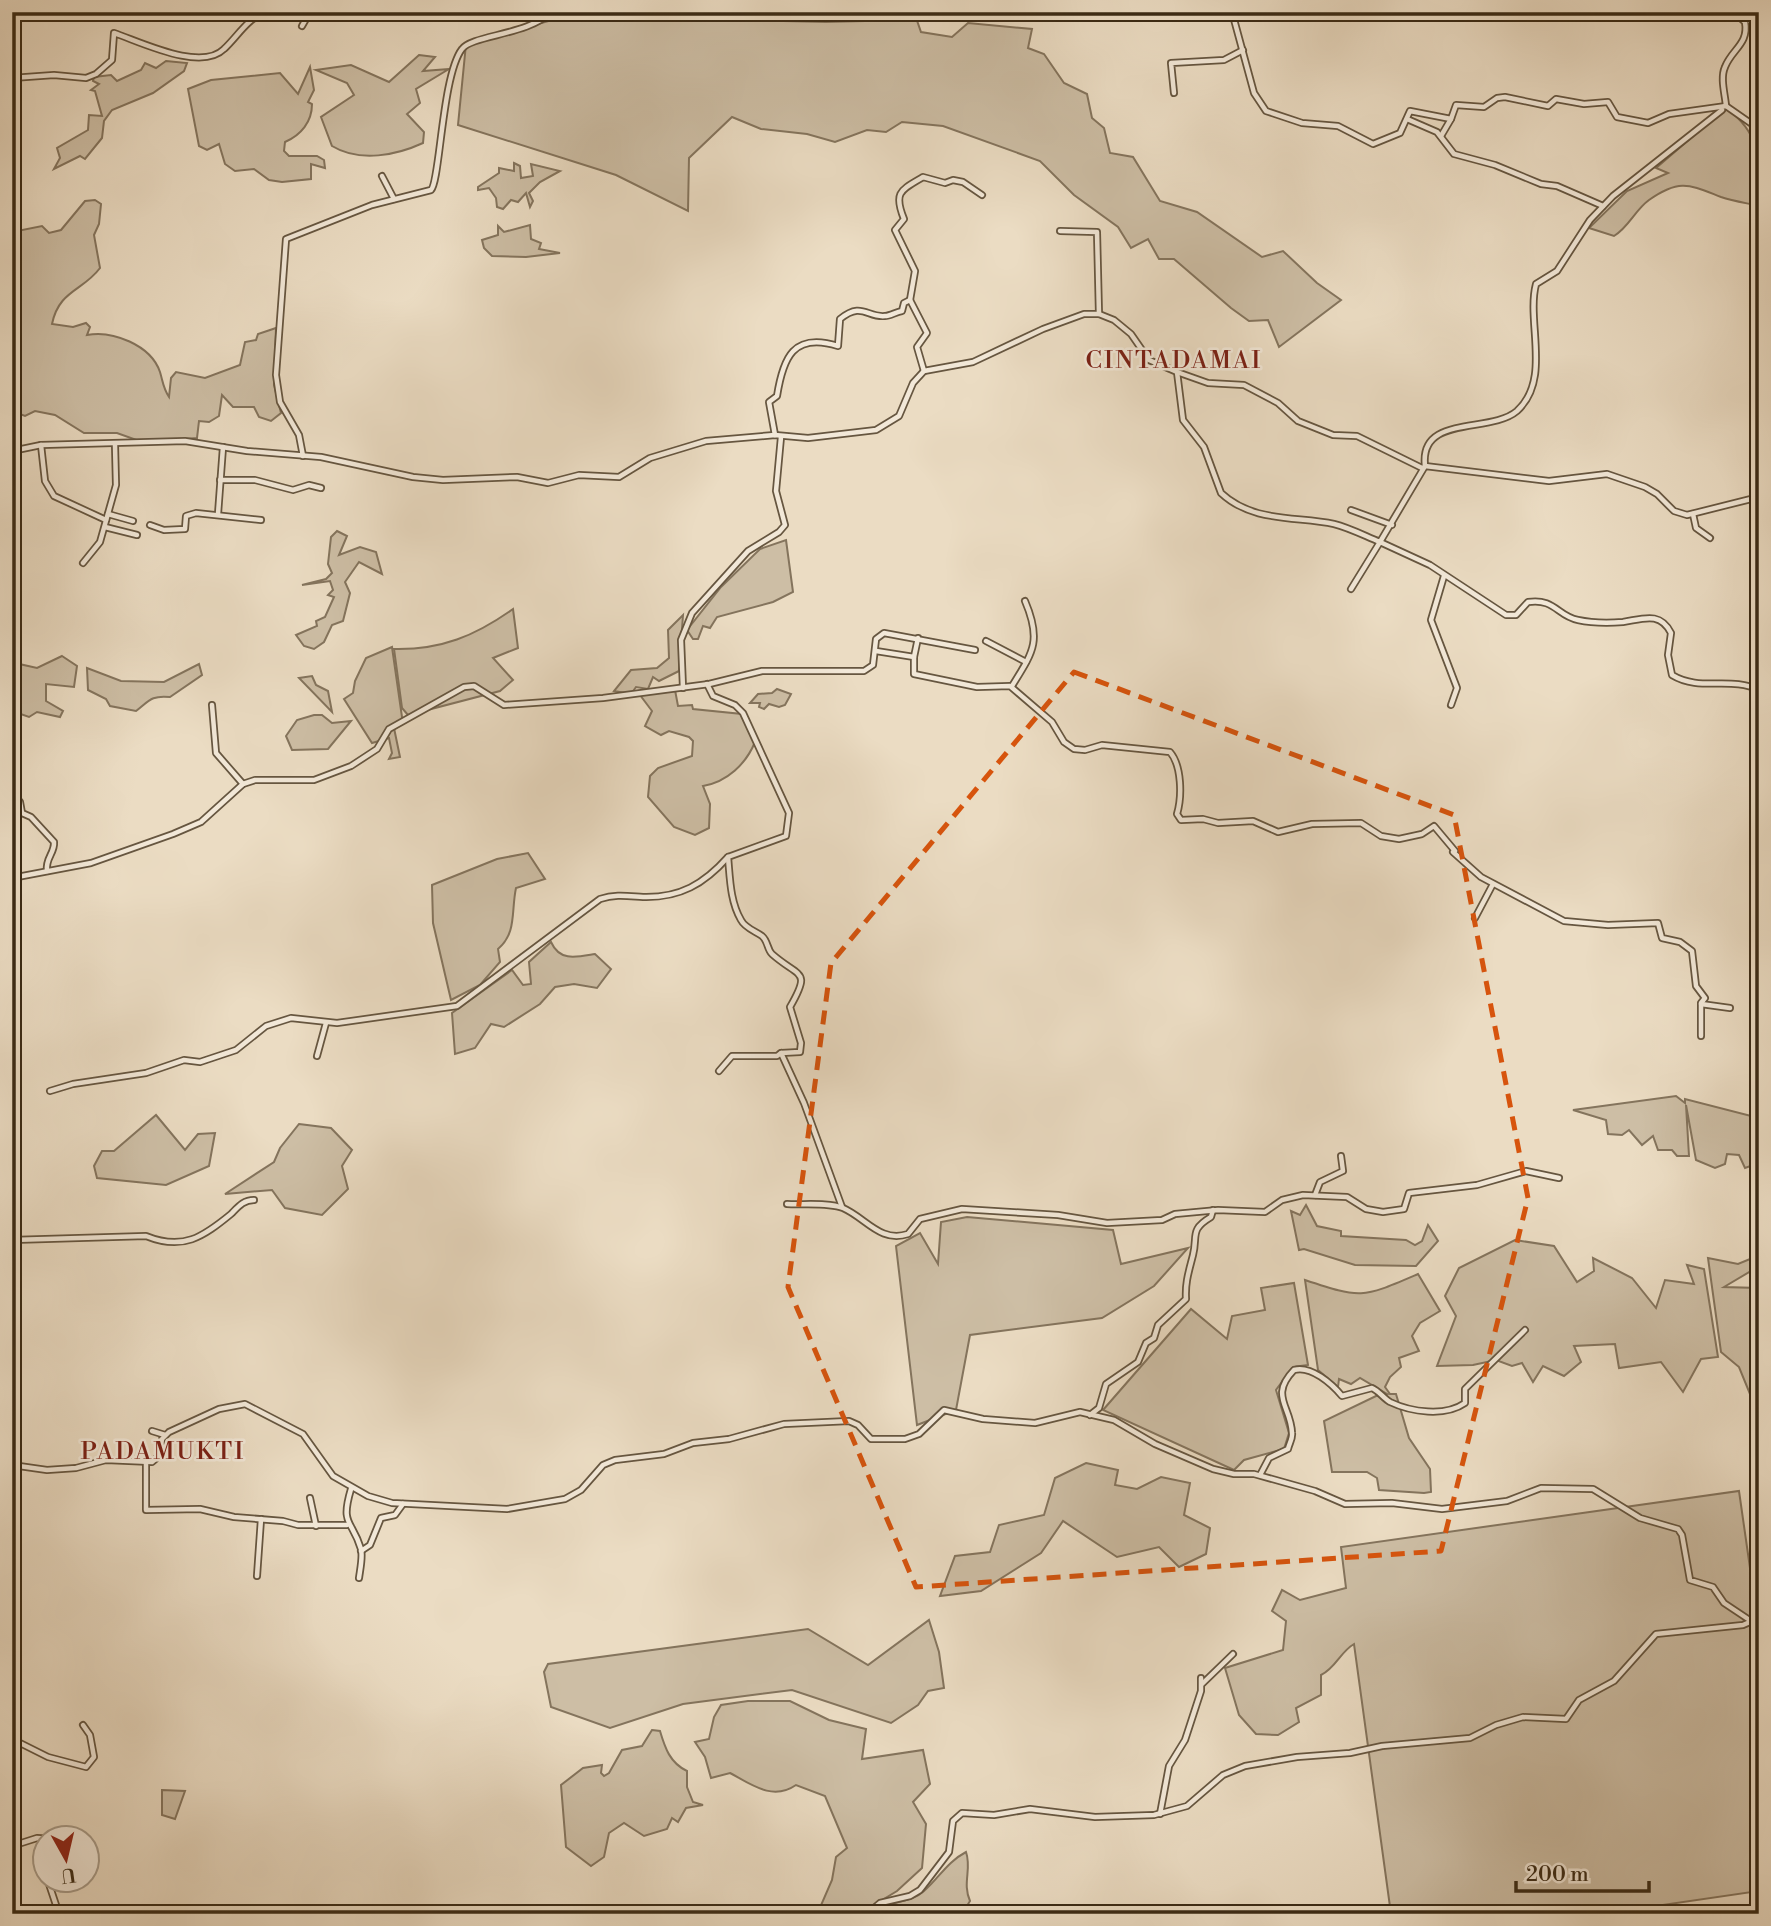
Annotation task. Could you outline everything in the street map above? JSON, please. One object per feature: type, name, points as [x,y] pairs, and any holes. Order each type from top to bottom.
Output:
[{"type":"street","points":[[12,78],[90,77],[112,60],[114,33],[184,57],[198,59],[213,56],[224,49],[246,25],[265,12]]},
{"type":"street","points":[[302,26],[311,12],[324,12]]},
{"type":"street","points":[[303,456],[299,435],[279,402],[275,375],[286,239],[394,199],[435,187],[443,114],[453,68],[462,48],[471,41],[503,36],[551,12]]},
{"type":"street","points":[[1231,12],[1254,93],[1266,111],[1302,123],[1338,126],[1373,144],[1399,134],[1410,119],[1441,137],[1454,154],[1484,161],[1603,205]]},
{"type":"street","points":[[1733,12],[1759,24]]},
{"type":"street","points":[[1725,107],[1723,75],[1728,62],[1745,40],[1747,31],[1741,17]]},
{"type":"street","points":[[1174,93],[1171,63],[1224,60],[1243,50]]},
{"type":"street","points":[[1441,137],[1456,105],[1484,107],[1499,98],[1548,106],[1556,99],[1584,104],[1608,102],[1617,117],[1641,124],[1669,114],[1725,107],[1759,129]]},
{"type":"street","points":[[1351,589],[1392,525],[1424,467],[1430,445],[1438,434],[1461,426],[1493,423],[1509,416],[1525,400],[1535,370],[1535,284],[1557,271],[1603,205],[1725,107]]},
{"type":"street","points":[[1405,126],[1412,110],[1451,119]]},
{"type":"street","points":[[382,176],[394,199]]},
{"type":"street","points":[[924,371],[917,347],[928,336],[910,300],[915,271],[895,231],[904,219],[899,194],[925,177],[945,183],[953,180],[963,182],[982,195]]},
{"type":"street","points":[[1060,231],[1097,232],[1099,314]]},
{"type":"street","points":[[775,435],[769,402],[777,396],[780,369],[788,355],[798,348],[822,341],[838,346],[840,319],[847,314],[865,310],[887,316],[902,311],[904,303],[910,300]]},
{"type":"street","points":[[12,451],[41,445],[185,441],[303,456],[413,477],[443,480],[504,476],[548,483],[579,475],[619,477],[650,458],[706,441],[775,435],[808,438],[886,426],[905,408],[913,383],[924,371],[947,365],[966,364],[1070,318],[1099,314],[1114,320],[1130,334],[1149,360],[1208,383],[1244,385],[1278,403],[1298,421],[1333,435],[1357,436],[1424,467],[1549,481],[1607,474],[1645,487],[1677,513],[1693,514],[1759,497]]},
{"type":"street","points":[[1177,372],[1183,420],[1204,447],[1218,485],[1226,498],[1263,514],[1292,521],[1338,525],[1380,542],[1430,565],[1480,599],[1494,604],[1506,615],[1518,613],[1528,602],[1542,601],[1578,620],[1612,622],[1651,617],[1659,619],[1671,634],[1668,652],[1672,675],[1704,685],[1741,683],[1759,690]]},
{"type":"street","points":[[683,688],[681,640],[692,612],[748,551],[779,532],[785,524],[776,499],[775,482],[782,437]]},
{"type":"street","points":[[41,445],[48,490],[54,496],[106,520]]},
{"type":"street","points":[[83,563],[100,543],[105,527],[116,485],[115,445]]},
{"type":"street","points":[[218,514],[223,447]]},
{"type":"street","points":[[220,480],[254,480],[293,490],[309,485],[321,488]]},
{"type":"street","points":[[1351,510],[1392,525]]},
{"type":"street","points":[[108,514],[133,522]]},
{"type":"street","points":[[150,525],[164,530],[179,530],[187,527],[187,515],[218,514],[261,520]]},
{"type":"street","points":[[1693,514],[1696,528],[1710,538]]},
{"type":"street","points":[[105,527],[137,535]]},
{"type":"street","points":[[1444,576],[1431,620],[1457,694],[1451,705]]},
{"type":"street","points":[[1012,686],[1033,651],[1035,631],[1025,601]]},
{"type":"street","points":[[12,878],[91,863],[201,822],[243,784],[271,779],[314,780],[351,766],[377,749],[389,729],[464,687],[474,686],[504,705],[603,698],[683,688],[762,671],[864,671],[873,665],[876,639],[881,634],[918,638],[975,650]]},
{"type":"street","points":[[918,638],[914,674],[977,687],[1012,686],[1052,722],[1064,743],[1074,749],[1085,750],[1102,745],[1170,752],[1178,775],[1181,800],[1177,815],[1181,820],[1218,823],[1253,821],[1278,832],[1312,824],[1361,823],[1381,836],[1399,839],[1422,834],[1433,826],[1453,851],[1480,877],[1564,921],[1608,925],[1658,923],[1663,938],[1679,942],[1691,949],[1696,986],[1705,998],[1701,1004],[1701,1036]]},
{"type":"street","points":[[986,641],[1026,662]]},
{"type":"street","points":[[876,651],[914,657]]},
{"type":"street","points":[[50,1091],[73,1084],[146,1073],[184,1060],[200,1062],[236,1050],[266,1026],[291,1018],[327,1023],[420,1014],[457,1006],[602,898],[618,895],[658,897],[685,892],[704,882],[728,857],[786,836],[790,815],[741,709],[713,696],[706,684]]},
{"type":"street","points":[[212,705],[216,753],[243,784]]},
{"type":"street","points":[[12,793],[20,802],[22,812],[31,817],[54,842],[46,859],[47,871]]},
{"type":"street","points":[[719,1071],[732,1056],[777,1056],[780,1053],[800,1051],[790,1005],[798,999],[800,978],[771,954],[764,938],[741,921],[734,902],[728,857]]},
{"type":"street","points":[[1475,918],[1493,884]]},
{"type":"street","points":[[1701,1004],[1731,1008]]},
{"type":"street","points":[[317,1056],[327,1023]]},
{"type":"street","points":[[780,1053],[804,1103],[842,1207]]},
{"type":"street","points":[[1315,1195],[1320,1182],[1343,1171],[1341,1156]]},
{"type":"street","points":[[787,1204],[842,1207],[891,1237],[908,1234],[920,1219],[962,1209],[1058,1215],[1103,1223],[1162,1220],[1177,1214],[1213,1210],[1265,1212],[1282,1200],[1315,1195],[1327,1199],[1347,1197],[1366,1209],[1387,1212],[1404,1209],[1409,1193],[1477,1185],[1526,1171],[1559,1178]]},
{"type":"street","points":[[12,1240],[146,1236],[183,1242],[200,1238],[244,1202],[254,1200]]},
{"type":"street","points":[[1090,1415],[1099,1408],[1106,1384],[1138,1362],[1146,1343],[1154,1338],[1164,1318],[1185,1299],[1185,1281],[1194,1254],[1194,1235],[1201,1223],[1211,1217],[1213,1210]]},
{"type":"street","points":[[1260,1475],[1269,1458],[1288,1449],[1292,1433],[1283,1406],[1282,1387],[1294,1370],[1314,1372],[1342,1396],[1372,1388],[1406,1408],[1433,1412],[1454,1409],[1465,1403],[1465,1389],[1525,1330]]},
{"type":"street","points":[[152,1431],[165,1435],[219,1409],[245,1404],[303,1434],[333,1476],[351,1489],[403,1504],[507,1509],[551,1503],[580,1490],[608,1462],[664,1454],[693,1443],[729,1438],[802,1421],[849,1421],[858,1425],[871,1439],[888,1441],[919,1434],[944,1410],[984,1419],[1035,1423],[1076,1412],[1114,1420],[1155,1444],[1213,1469],[1260,1475],[1315,1491],[1345,1504],[1392,1503],[1433,1509],[1481,1502],[1498,1503],[1541,1488],[1593,1489],[1640,1518],[1678,1529],[1690,1580],[1713,1587],[1724,1603],[1751,1621]]},
{"type":"street","points":[[12,1465],[47,1470],[76,1468],[106,1460],[146,1462],[157,1459],[165,1435]]},
{"type":"street","points":[[146,1462],[146,1510],[200,1508],[316,1526],[347,1525]]},
{"type":"street","points":[[351,1489],[345,1514],[347,1525],[361,1551],[359,1578]]},
{"type":"street","points":[[310,1498],[316,1526]]},
{"type":"street","points":[[361,1551],[370,1545],[381,1518],[395,1515],[403,1504]]},
{"type":"street","points":[[257,1576],[261,1519]]},
{"type":"street","points":[[867,1914],[880,1903],[910,1896],[920,1890],[949,1852],[953,1821],[962,1813],[994,1815],[1030,1809],[1095,1816],[1160,1814],[1187,1806],[1223,1775],[1245,1766],[1297,1757],[1350,1753],[1382,1746],[1470,1738],[1496,1725],[1523,1717],[1566,1719],[1587,1694],[1614,1681],[1656,1634],[1743,1625],[1759,1618]]},
{"type":"street","points":[[1160,1814],[1169,1766],[1180,1753],[1202,1681],[1233,1654]]},
{"type":"street","points":[[12,1739],[48,1757],[86,1766],[94,1758],[90,1735],[83,1725]]},
{"type":"street","points":[[12,1846],[32,1840]]},
{"type":"street","points":[[53,1895],[59,1914]]},
{"type":"highlighted area","points":[[1074,672],[1454,815],[1528,1198],[1441,1551],[916,1587],[788,1287],[831,963]]},
{"type":"shaded area","points":[[581,12],[724,12],[747,20],[826,22],[865,21],[914,12],[921,32],[952,37],[968,23],[1032,29],[1028,48],[1044,54],[1064,83],[1087,94],[1092,118],[1104,128],[1110,153],[1133,157],[1160,201],[1197,212],[1262,257],[1283,251],[1317,283],[1341,300],[1279,347],[1268,320],[1249,321],[1174,259],[1159,259],[1148,239],[1131,248],[1118,227],[1074,195],[1040,161],[943,126],[902,122],[886,132],[867,130],[835,142],[807,134],[761,129],[732,117],[689,158],[688,211],[616,175],[458,125],[466,44]]},
{"type":"shaded area","points":[[419,55],[435,57],[423,71],[449,69],[416,89],[420,103],[407,114],[424,132],[423,143],[390,154],[366,156],[332,146],[321,117],[354,95],[347,83],[316,70],[351,65],[389,82]]},
{"type":"shaded area","points":[[166,61],[187,63],[184,71],[153,93],[112,110],[104,121],[102,138],[85,159],[80,156],[54,169],[60,158],[57,148],[88,130],[89,115],[102,116],[95,91],[91,90],[99,84],[93,81],[94,77],[111,75],[117,81],[141,70],[145,63],[156,68]]},
{"type":"shaded area","points":[[310,67],[314,90],[308,102],[312,104],[310,117],[301,132],[285,142],[284,151],[289,156],[317,156],[324,160],[325,168],[311,164],[311,179],[282,182],[269,180],[254,169],[235,171],[225,164],[219,144],[207,150],[199,146],[188,89],[211,80],[280,73],[298,94]]},
{"type":"shaded area","points":[[1726,108],[1747,129],[1757,151],[1759,206],[1693,187],[1677,186],[1649,200],[1614,236],[1589,228],[1627,191],[1668,173],[1656,168]]},
{"type":"shaded area","points":[[514,163],[520,166],[521,178],[533,176],[531,164],[560,171],[540,182],[529,193],[533,201],[530,207],[526,193],[518,202],[511,200],[503,209],[497,207],[496,198],[489,188],[478,190],[478,187],[499,173],[499,168],[514,171]]},
{"type":"shaded area","points":[[95,200],[101,204],[99,224],[94,235],[100,268],[60,304],[52,324],[73,327],[86,323],[90,327],[87,335],[119,337],[140,347],[155,362],[169,397],[171,378],[176,372],[205,378],[240,365],[245,342],[256,340],[258,334],[276,328],[274,385],[281,413],[271,421],[259,417],[254,407],[233,407],[222,395],[219,416],[209,422],[199,421],[197,438],[142,442],[117,433],[84,433],[55,415],[35,411],[25,416],[12,411],[12,232],[42,226],[49,233],[61,230],[85,201]]},
{"type":"shaded area","points":[[530,225],[531,239],[541,243],[539,249],[560,253],[526,257],[492,256],[484,248],[482,240],[498,235],[498,226],[504,232]]},
{"type":"shaded area","points":[[337,531],[347,536],[339,555],[360,547],[376,552],[382,574],[359,562],[345,582],[350,593],[343,621],[332,625],[324,642],[314,649],[304,646],[296,635],[317,626],[316,621],[325,617],[334,597],[328,595],[333,590],[330,581],[302,585],[326,579],[332,573],[328,564],[331,537]]},
{"type":"shaded area","points":[[786,540],[793,592],[773,602],[717,617],[710,628],[703,626],[698,639],[693,639],[687,630],[721,587],[760,549]]},
{"type":"shaded area","points":[[513,609],[518,648],[493,658],[513,680],[500,691],[408,715],[402,708],[394,649],[427,647],[457,640],[485,627]]},
{"type":"shaded area","points":[[683,615],[679,671],[659,681],[653,677],[648,689],[636,687],[631,694],[614,691],[631,670],[657,668],[669,658],[668,630]]},
{"type":"shaded area","points":[[392,647],[403,724],[394,728],[400,757],[389,759],[392,753],[389,738],[372,743],[344,699],[353,693],[355,681],[366,658]]},
{"type":"shaded area","points":[[62,656],[77,666],[74,687],[46,684],[46,701],[63,711],[60,717],[37,712],[29,717],[12,711],[12,658],[15,663],[37,668]]},
{"type":"shaded area","points":[[199,664],[202,675],[170,697],[154,698],[136,711],[110,706],[106,699],[88,690],[87,668],[121,681],[164,682]]},
{"type":"shaded area","points":[[312,676],[316,685],[328,691],[332,712],[299,678]]},
{"type":"shaded area","points":[[777,689],[791,694],[785,705],[779,707],[769,704],[764,709],[759,707],[760,703],[750,703],[758,694],[772,693]]},
{"type":"shaded area","points":[[675,690],[678,706],[692,705],[693,709],[742,714],[755,742],[735,771],[720,781],[703,786],[710,804],[709,828],[695,835],[674,827],[648,797],[650,776],[658,768],[692,756],[693,741],[689,737],[669,731],[661,735],[645,726],[652,711],[640,695]]},
{"type":"shaded area","points":[[322,715],[332,723],[351,721],[328,749],[292,750],[286,736],[297,720]]},
{"type":"shaded area","points":[[528,853],[545,879],[516,888],[511,929],[498,949],[500,962],[480,985],[451,1000],[433,923],[432,885],[497,859]]},
{"type":"shaded area","points":[[551,942],[559,953],[570,957],[595,954],[611,969],[597,988],[574,984],[555,987],[540,1004],[504,1027],[491,1024],[475,1048],[455,1054],[452,1013],[512,970],[523,985],[531,984],[529,962]]},
{"type":"shaded area","points":[[1676,1096],[1685,1103],[1685,1099],[1759,1118],[1759,1163],[1745,1168],[1739,1155],[1727,1154],[1725,1164],[1715,1168],[1696,1160],[1686,1105],[1689,1156],[1677,1156],[1672,1150],[1658,1150],[1653,1136],[1642,1145],[1629,1130],[1622,1135],[1608,1134],[1606,1120],[1573,1110]]},
{"type":"shaded area","points":[[156,1115],[185,1150],[198,1134],[215,1133],[209,1166],[166,1185],[97,1178],[94,1166],[102,1151],[114,1151]]},
{"type":"shaded area","points":[[299,1124],[331,1128],[352,1150],[342,1166],[348,1189],[322,1215],[285,1208],[272,1190],[225,1194],[274,1162],[280,1148]]},
{"type":"shaded area","points":[[1306,1205],[1317,1226],[1341,1231],[1341,1236],[1406,1240],[1415,1245],[1422,1241],[1428,1225],[1438,1241],[1416,1266],[1355,1265],[1304,1249],[1299,1250],[1291,1211],[1300,1215]]},
{"type":"shaded area","points":[[967,1217],[1113,1230],[1121,1264],[1188,1248],[1154,1286],[1102,1318],[970,1335],[956,1410],[917,1425],[896,1246],[920,1233],[938,1264],[941,1222]]},
{"type":"shaded area","points":[[1515,1240],[1554,1246],[1577,1282],[1594,1271],[1593,1258],[1632,1278],[1656,1308],[1665,1280],[1694,1284],[1687,1265],[1704,1269],[1718,1357],[1701,1359],[1683,1392],[1661,1362],[1619,1368],[1615,1344],[1574,1346],[1581,1362],[1564,1376],[1543,1366],[1533,1382],[1522,1363],[1512,1366],[1496,1360],[1473,1365],[1437,1366],[1456,1316],[1445,1296],[1459,1268]]},
{"type":"shaded area","points":[[1755,1257],[1756,1268],[1724,1287],[1759,1288],[1759,1416],[1739,1367],[1721,1352],[1708,1258],[1738,1264]]},
{"type":"shaded area","points":[[1418,1274],[1440,1311],[1420,1323],[1412,1336],[1419,1351],[1399,1358],[1401,1367],[1390,1377],[1385,1387],[1390,1394],[1396,1394],[1409,1438],[1430,1469],[1431,1492],[1379,1490],[1377,1478],[1367,1472],[1332,1472],[1324,1421],[1376,1396],[1387,1394],[1360,1378],[1351,1384],[1339,1379],[1338,1387],[1318,1370],[1305,1280],[1351,1293],[1362,1293],[1385,1288]]},
{"type":"shaded area","points":[[1294,1283],[1308,1365],[1293,1367],[1276,1390],[1289,1433],[1284,1449],[1244,1460],[1234,1470],[1103,1410],[1191,1309],[1227,1339],[1232,1316],[1265,1310],[1261,1288]]},
{"type":"shaded area","points":[[1086,1463],[1118,1470],[1115,1485],[1137,1489],[1161,1477],[1190,1483],[1184,1515],[1210,1528],[1206,1554],[1179,1567],[1159,1547],[1117,1557],[1063,1521],[1041,1553],[981,1591],[940,1596],[955,1556],[990,1552],[999,1525],[1044,1515],[1055,1478]]},
{"type":"shaded area","points":[[1739,1491],[1759,1631],[1759,1891],[1601,1914],[1391,1914],[1354,1644],[1321,1675],[1321,1695],[1296,1708],[1299,1722],[1278,1735],[1256,1734],[1239,1715],[1225,1668],[1283,1650],[1286,1621],[1272,1611],[1282,1590],[1300,1600],[1346,1588],[1341,1547]]},
{"type":"shaded area","points":[[929,1620],[939,1652],[944,1688],[928,1691],[918,1705],[891,1723],[792,1690],[683,1704],[610,1728],[551,1707],[544,1672],[548,1664],[808,1629],[868,1665]]},
{"type":"shaded area","points":[[748,1701],[790,1701],[829,1720],[866,1729],[862,1759],[923,1750],[930,1784],[913,1802],[926,1824],[922,1868],[897,1891],[859,1914],[756,1914],[778,1905],[819,1910],[832,1880],[836,1857],[847,1848],[825,1796],[796,1785],[779,1792],[763,1790],[730,1773],[711,1778],[705,1757],[695,1742],[709,1739],[714,1717],[721,1705]]},
{"type":"shaded area","points":[[652,1730],[660,1731],[672,1759],[687,1771],[687,1787],[693,1802],[703,1805],[686,1808],[678,1822],[672,1818],[667,1829],[644,1836],[624,1823],[609,1833],[604,1857],[591,1866],[566,1847],[561,1785],[583,1768],[602,1765],[601,1773],[604,1776],[609,1773],[622,1750],[642,1746]]},
{"type":"shaded area","points":[[162,1790],[185,1791],[175,1819],[162,1815]]},
{"type":"shaded area","points":[[966,1852],[970,1901],[962,1914],[889,1914],[882,1908],[919,1895],[954,1860]]},
{"type":"district","name":"CINTADAMAI","points":[[1174,360]]},
{"type":"district","name":"PADAMUKTI","points":[[163,1451]]}]
